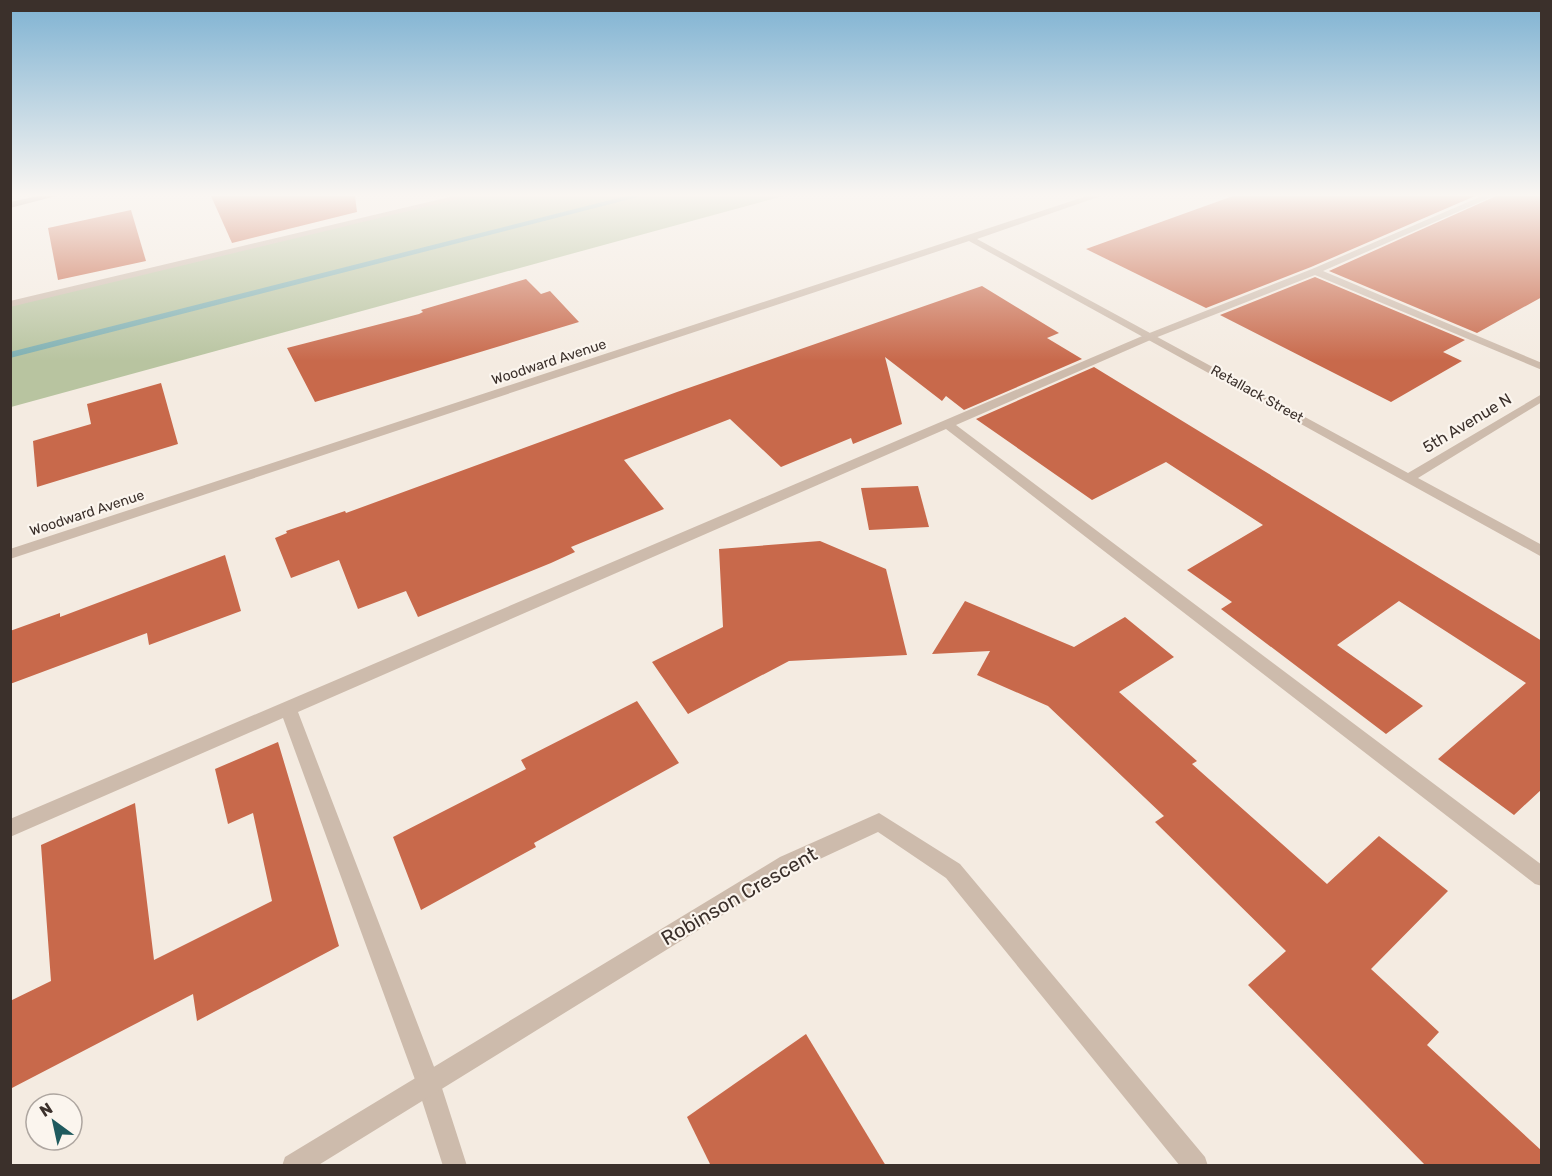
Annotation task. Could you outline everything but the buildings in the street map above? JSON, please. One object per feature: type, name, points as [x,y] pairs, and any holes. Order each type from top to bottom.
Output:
[{"type":"street","points":[[10,304],[235,251]]},
{"type":"street","name":"Woodward Avenue","points":[[10,554],[935,251]]},
{"type":"street","name":"Retallack Street","points":[[993,251],[1542,552]]},
{"type":"street","points":[[10,828],[1151,336],[1362,251]]},
{"type":"street","points":[[1315,271],[1542,367]]},
{"type":"street","name":"5th Avenue N","points":[[1409,478],[1542,397]]},
{"type":"street","points":[[947,424],[1542,877]]},
{"type":"street","points":[[288,708],[429,1085],[455,1166]]},
{"type":"street","name":"Robinson Crescent","points":[[294,1166],[787,864],[879,822],[953,871],[1196,1166]]},
{"type":"green space","points":[[235,251],[582,251],[11,407],[11,304]]},
{"type":"waterway","points":[[10,355],[421,251]]}]
